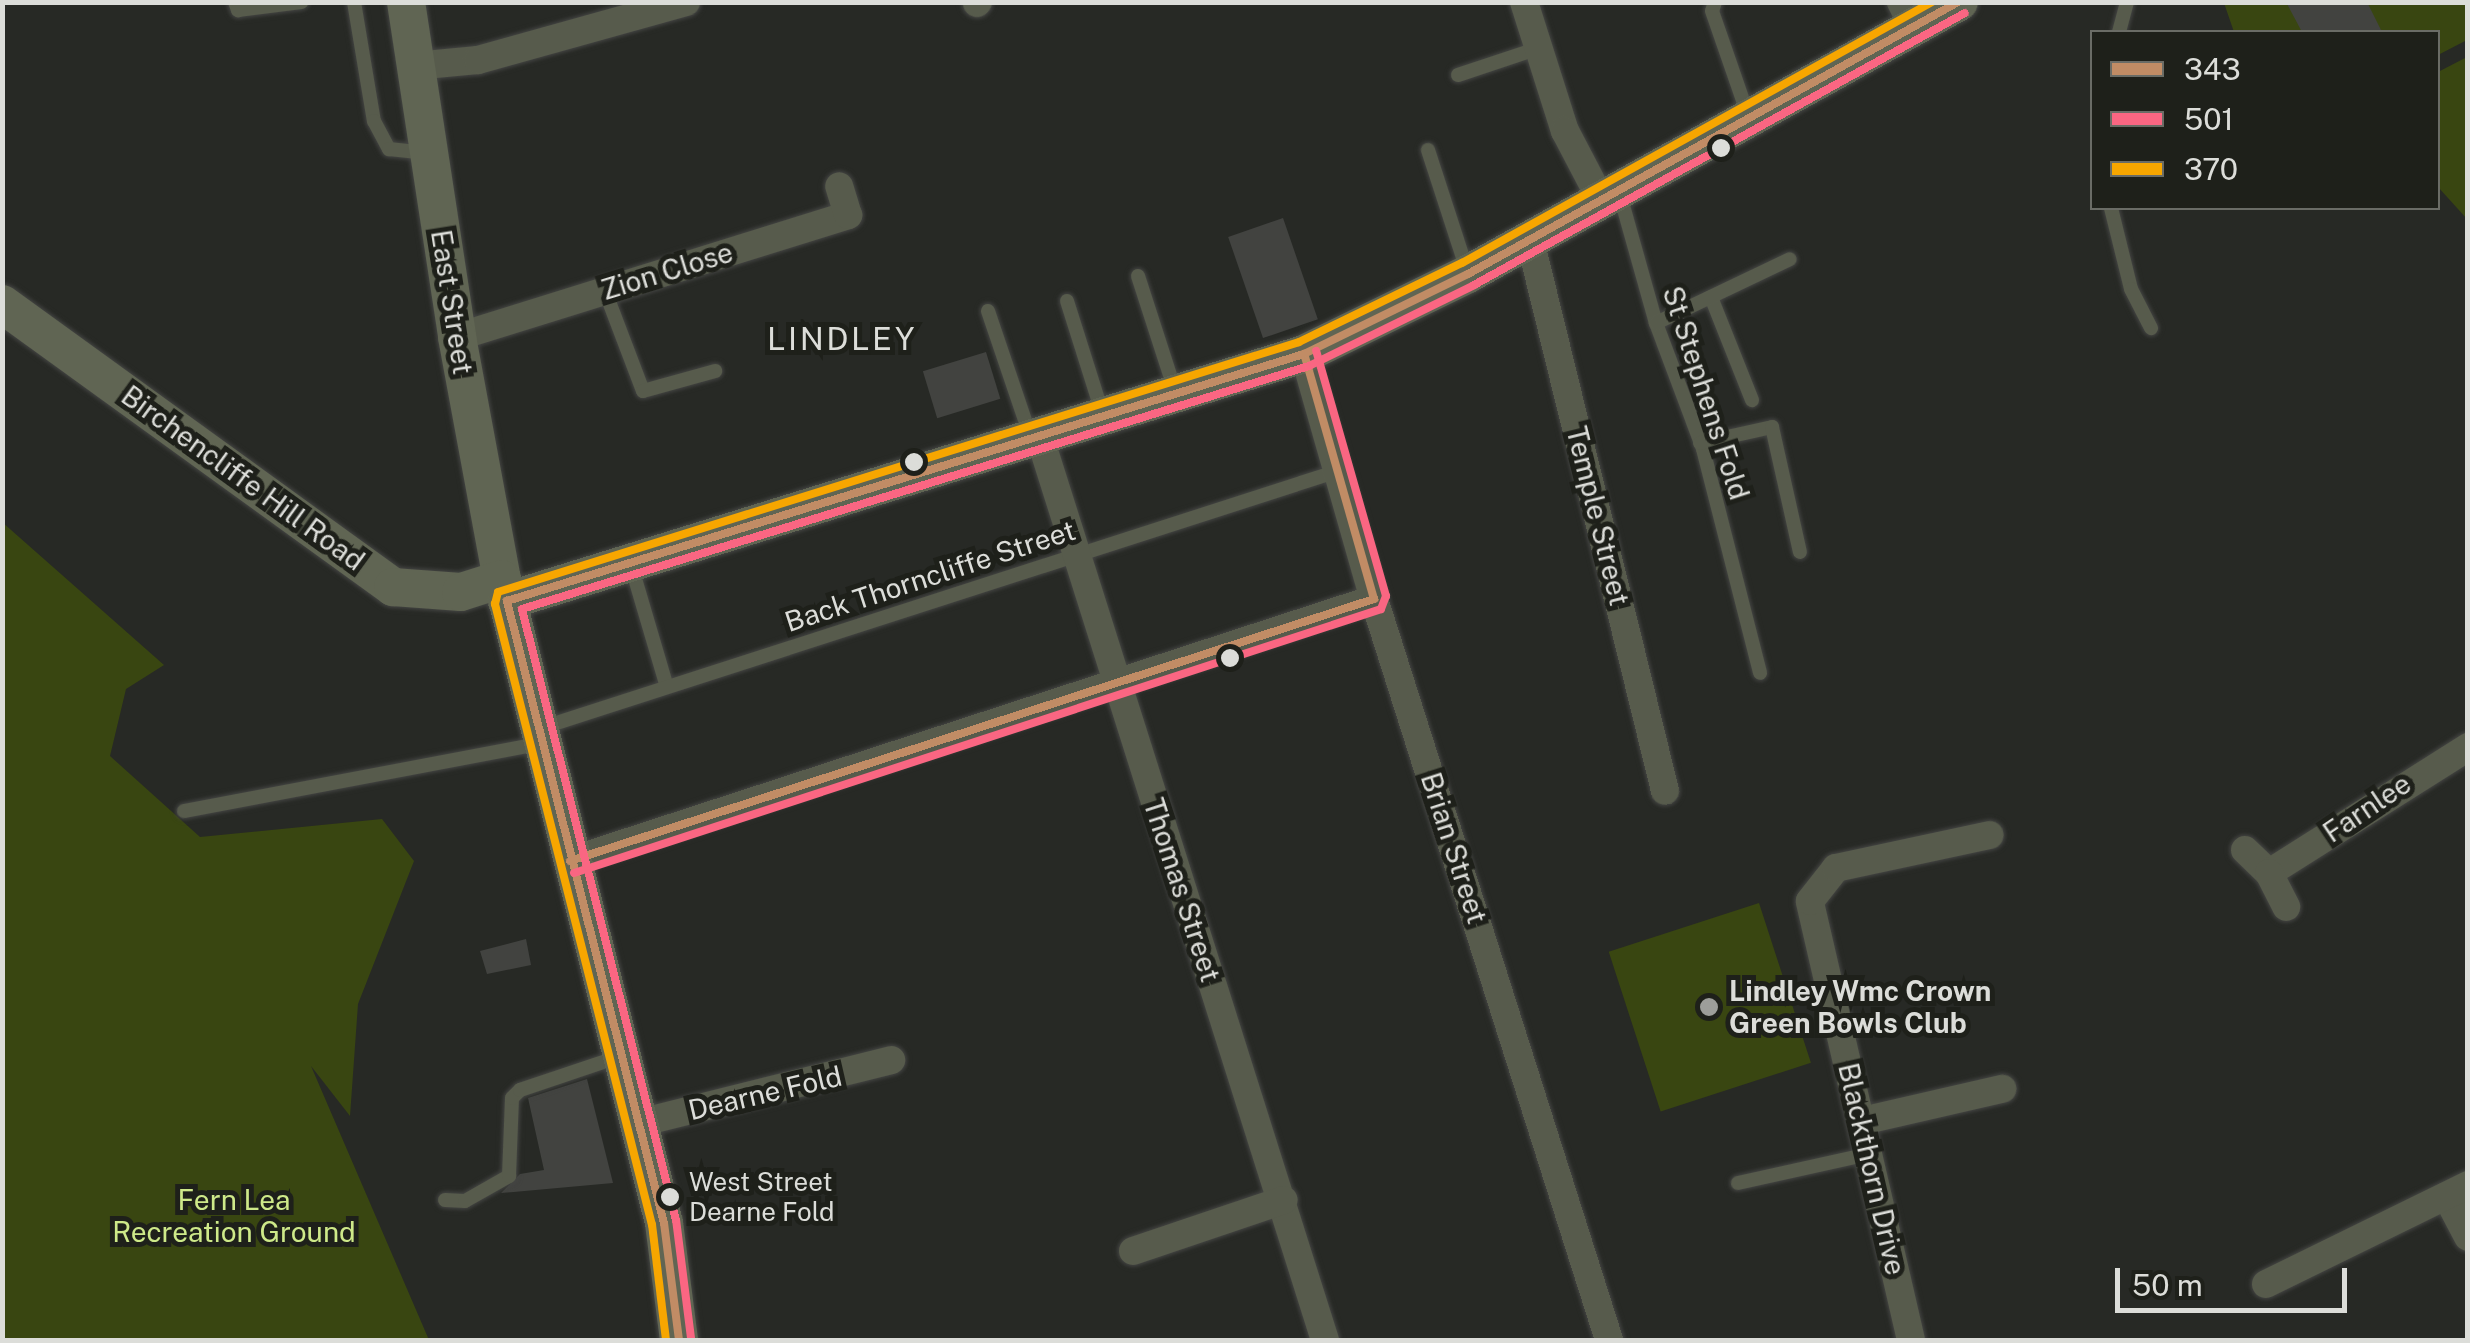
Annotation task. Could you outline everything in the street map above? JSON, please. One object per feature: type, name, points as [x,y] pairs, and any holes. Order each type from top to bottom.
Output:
[{"type":"street","name":"East Street","points":[[406,2],[457,337],[505,590],[664,1223],[679,1340]]},
{"type":"street","points":[[414,66],[478,60],[686,2]]},
{"type":"street","points":[[1524,2],[1565,130],[1608,191]]},
{"type":"street","name":"Birchencliffe Hill Road","points":[[2,304],[392,587],[462,592],[505,590],[630,564],[1304,354],[1530,240],[1608,191],[1748,116],[1908,15],[1959,2]]},
{"type":"street","name":"Zion Close","points":[[457,337],[848,215],[839,186]]},
{"type":"street","name":"Temple Street","points":[[1530,240],[1665,791]]},
{"type":"street","name":"Brian Street","points":[[1304,354],[1374,599],[1609,1340]]},
{"type":"street","name":"Thomas Street","points":[[1036,439],[1284,1200],[1325,1340]]},
{"type":"street","points":[[570,861],[1115,687],[1374,599]]},
{"type":"street","name":"Farnlee","points":[[2269,874],[2468,747]]},
{"type":"street","name":"Blackthorn Drive","points":[[1911,1340],[1812,919],[1814,889],[1836,868],[1990,835]]},
{"type":"street","points":[[2245,850],[2269,874],[2286,906]]},
{"type":"street","name":"Dearne Fold","points":[[638,1123],[891,1060]]},
{"type":"street","points":[[1862,1121],[2002,1089]]},
{"type":"street","points":[[2266,1284],[2457,1191],[2468,1237]]},
{"type":"street","points":[[1133,1251],[1284,1200]]},
{"type":"lane","points":[[235,2],[238,10],[300,2]]},
{"type":"lane","points":[[354,2],[374,121],[389,149],[428,153]]},
{"type":"lane","points":[[1715,2],[1712,11],[1748,116]]},
{"type":"lane","points":[[2120,30],[2127,2]]},
{"type":"lane","points":[[1458,74],[1539,48]]},
{"type":"lane","points":[[1428,150],[1468,274]]},
{"type":"lane","name":"St Stephens Fold","points":[[1608,191],[1700,443],[1760,673]]},
{"type":"lane","points":[[2111,210],[2131,289],[2151,328]]},
{"type":"lane","points":[[1656,323],[1790,259]]},
{"type":"lane","points":[[1138,276],[1176,394]]},
{"type":"lane","points":[[605,291],[642,391],[714,371]]},
{"type":"lane","points":[[1711,297],[1752,400]]},
{"type":"lane","points":[[1067,301],[1104,418]]},
{"type":"lane","points":[[988,311],[1036,439]]},
{"type":"lane","points":[[1700,443],[1772,426],[1800,552]]},
{"type":"lane","name":"Back Thorncliffe Street","points":[[184,812],[540,736],[667,688],[1338,471]]},
{"type":"lane","points":[[630,564],[667,688]]},
{"type":"lane","points":[[445,1200],[465,1201],[509,1176],[512,1098],[520,1090],[621,1056]]},
{"type":"lane","points":[[1738,1183],[1870,1154]]},
{"type":"green space","points":[[2224,3],[2467,3],[2467,40],[2440,54],[2440,30],[2233,30]]},
{"type":"green space","points":[[2467,57],[2467,219],[2440,189],[2440,71]]},
{"type":"green space","name":"Fern Lea Recreation Ground","points":[[2,522],[164,665],[126,689],[110,756],[200,837],[382,819],[414,861],[358,1004],[350,1116],[311,1066],[429,1340],[3,1340]]},
{"type":"green space","name":"Lindley Wmc Crown Green Bowls Club","points":[[1759,903],[1811,1063],[1661,1112],[1609,952]]},
{"type":"building","points":[[2286,2],[2367,2],[2381,30],[2301,30]]},
{"type":"building","points":[[1283,218],[1318,319],[1263,338],[1228,237]]},
{"type":"building","points":[[986,352],[1000,399],[937,418],[923,371]]},
{"type":"building","points":[[526,939],[531,965],[487,974],[480,951]]},
{"type":"building","points":[[587,1079],[613,1183],[501,1193],[520,1174],[544,1170],[528,1098]]},
{"type":"transit line","name":"370","points":[[666,1340],[652,1225],[495,604],[498,592],[1299,342],[1462,263],[1932,2]]},
{"type":"transit line","name":"343","points":[[679,1340],[664,1223],[507,601],[1304,354],[1468,274],[1958,2]]},
{"type":"transit line","name":"501","points":[[691,1338],[676,1220],[522,609],[1309,366],[1474,285],[1965,13]]},
{"type":"transit line","name":"501","points":[[574,873],[1381,609],[1386,596],[1316,351]]},
{"type":"transit line","name":"343","points":[[570,861],[1374,599],[1304,354]]},
{"type":"place","name":"Lindley Wmc Crown Green Bowls Club","points":[[1709,1007]]},
{"type":"place","name":"West Street Dearne Fold","points":[[670,1197]]},
{"type":"district","name":"LINDLEY","points":[[842,339]]}]
